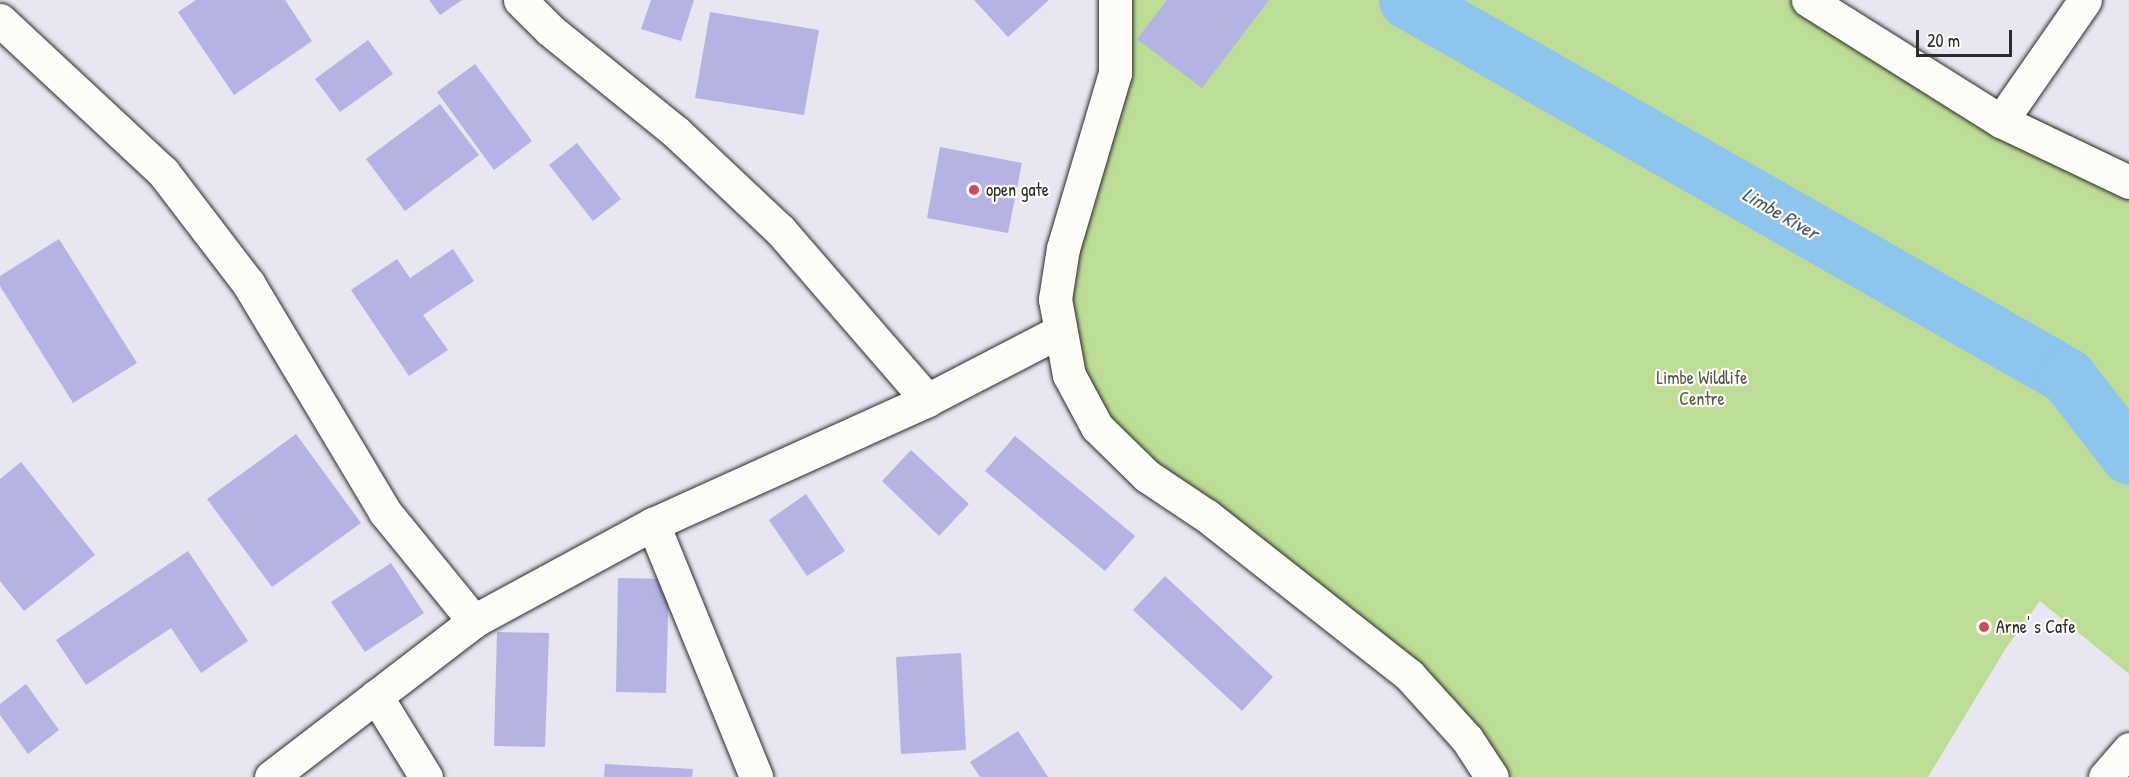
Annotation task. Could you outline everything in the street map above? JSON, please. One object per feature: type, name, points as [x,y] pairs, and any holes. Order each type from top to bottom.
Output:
[{"type":"main road","points":[[520,0],[550,30],[676,132],[780,230],[927,400]]},
{"type":"main road","points":[[1115,0],[1115,73],[1063,248],[1055,299],[1058,332],[1069,375],[1097,427],[1147,476],[1207,516],[1409,675],[1467,739],[1492,777]]},
{"type":"main road","points":[[1808,0],[2001,121],[2129,182]]},
{"type":"main road","points":[[2001,121],[2085,0]]},
{"type":"main road","points":[[0,20],[163,172],[248,283],[385,512],[474,621]]},
{"type":"main road","points":[[271,777],[474,621],[653,524],[927,400],[1058,332]]},
{"type":"main road","points":[[653,524],[756,777]]},
{"type":"main road","points":[[376,696],[426,777]]},
{"type":"main road","points":[[2105,777],[2129,749]]},
{"type":"green space","name":"Limbe Wildlife Centre","points":[[1127,0],[1796,0],[2129,163],[2129,674],[2040,601],[2006,648],[1928,777],[1506,777],[1457,703],[1386,636],[1103,427],[1064,335],[1066,286]]},
{"type":"building","points":[[196,0],[285,0],[312,41],[234,95],[178,12]]},
{"type":"building","points":[[429,0],[462,0],[440,15]]},
{"type":"building","points":[[651,0],[694,0],[681,41],[641,29]]},
{"type":"building","points":[[974,0],[1049,0],[1008,37]]},
{"type":"building","points":[[1167,0],[1269,0],[1202,88],[1137,39]]},
{"type":"building","points":[[710,12],[819,30],[804,115],[695,98]]},
{"type":"building","points":[[368,40],[393,74],[340,112],[315,79]]},
{"type":"building","points":[[475,64],[532,141],[494,170],[437,92]]},
{"type":"building","points":[[440,104],[479,155],[405,211],[366,159]]},
{"type":"building","points":[[577,143],[621,199],[593,221],[549,165]]},
{"type":"building","name":"open gate","points":[[940,147],[1022,163],[1008,233],[927,218]]},
{"type":"building","points":[[59,239],[137,363],[73,403],[0,286],[0,276]]},
{"type":"building","points":[[453,249],[474,281],[423,315],[448,350],[409,376],[351,290],[397,259],[410,278]]},
{"type":"building","points":[[296,434],[361,523],[272,587],[207,499]]},
{"type":"building","points":[[1015,436],[1135,536],[1105,571],[985,471]]},
{"type":"building","points":[[911,450],[969,504],[939,536],[882,481]]},
{"type":"building","points":[[21,462],[95,555],[24,611],[0,581],[0,479]]},
{"type":"building","points":[[806,494],[845,551],[807,576],[769,520]]},
{"type":"building","points":[[188,551],[248,641],[201,673],[171,628],[86,685],[56,640]]},
{"type":"building","points":[[391,563],[424,613],[365,652],[331,602]]},
{"type":"building","points":[[1165,576],[1273,677],[1242,711],[1133,610]]},
{"type":"building","points":[[618,578],[669,579],[666,693],[616,692]]},
{"type":"building","points":[[497,632],[549,633],[545,747],[494,746]]},
{"type":"building","points":[[961,653],[966,750],[901,754],[896,657]]},
{"type":"building","points":[[26,684],[59,730],[28,754],[0,715],[0,704]]},
{"type":"building","points":[[1018,731],[1048,777],[980,777],[970,762]]},
{"type":"building","points":[[605,764],[693,769],[692,777],[604,777]]},
{"type":"waterway","name":"Limbe River","points":[[1407,0],[2067,376],[2129,456]]},
{"type":"place","name":"open gate","points":[[974,190]]},
{"type":"place","name":"Arne' s Cafe","points":[[1984,627]]}]
